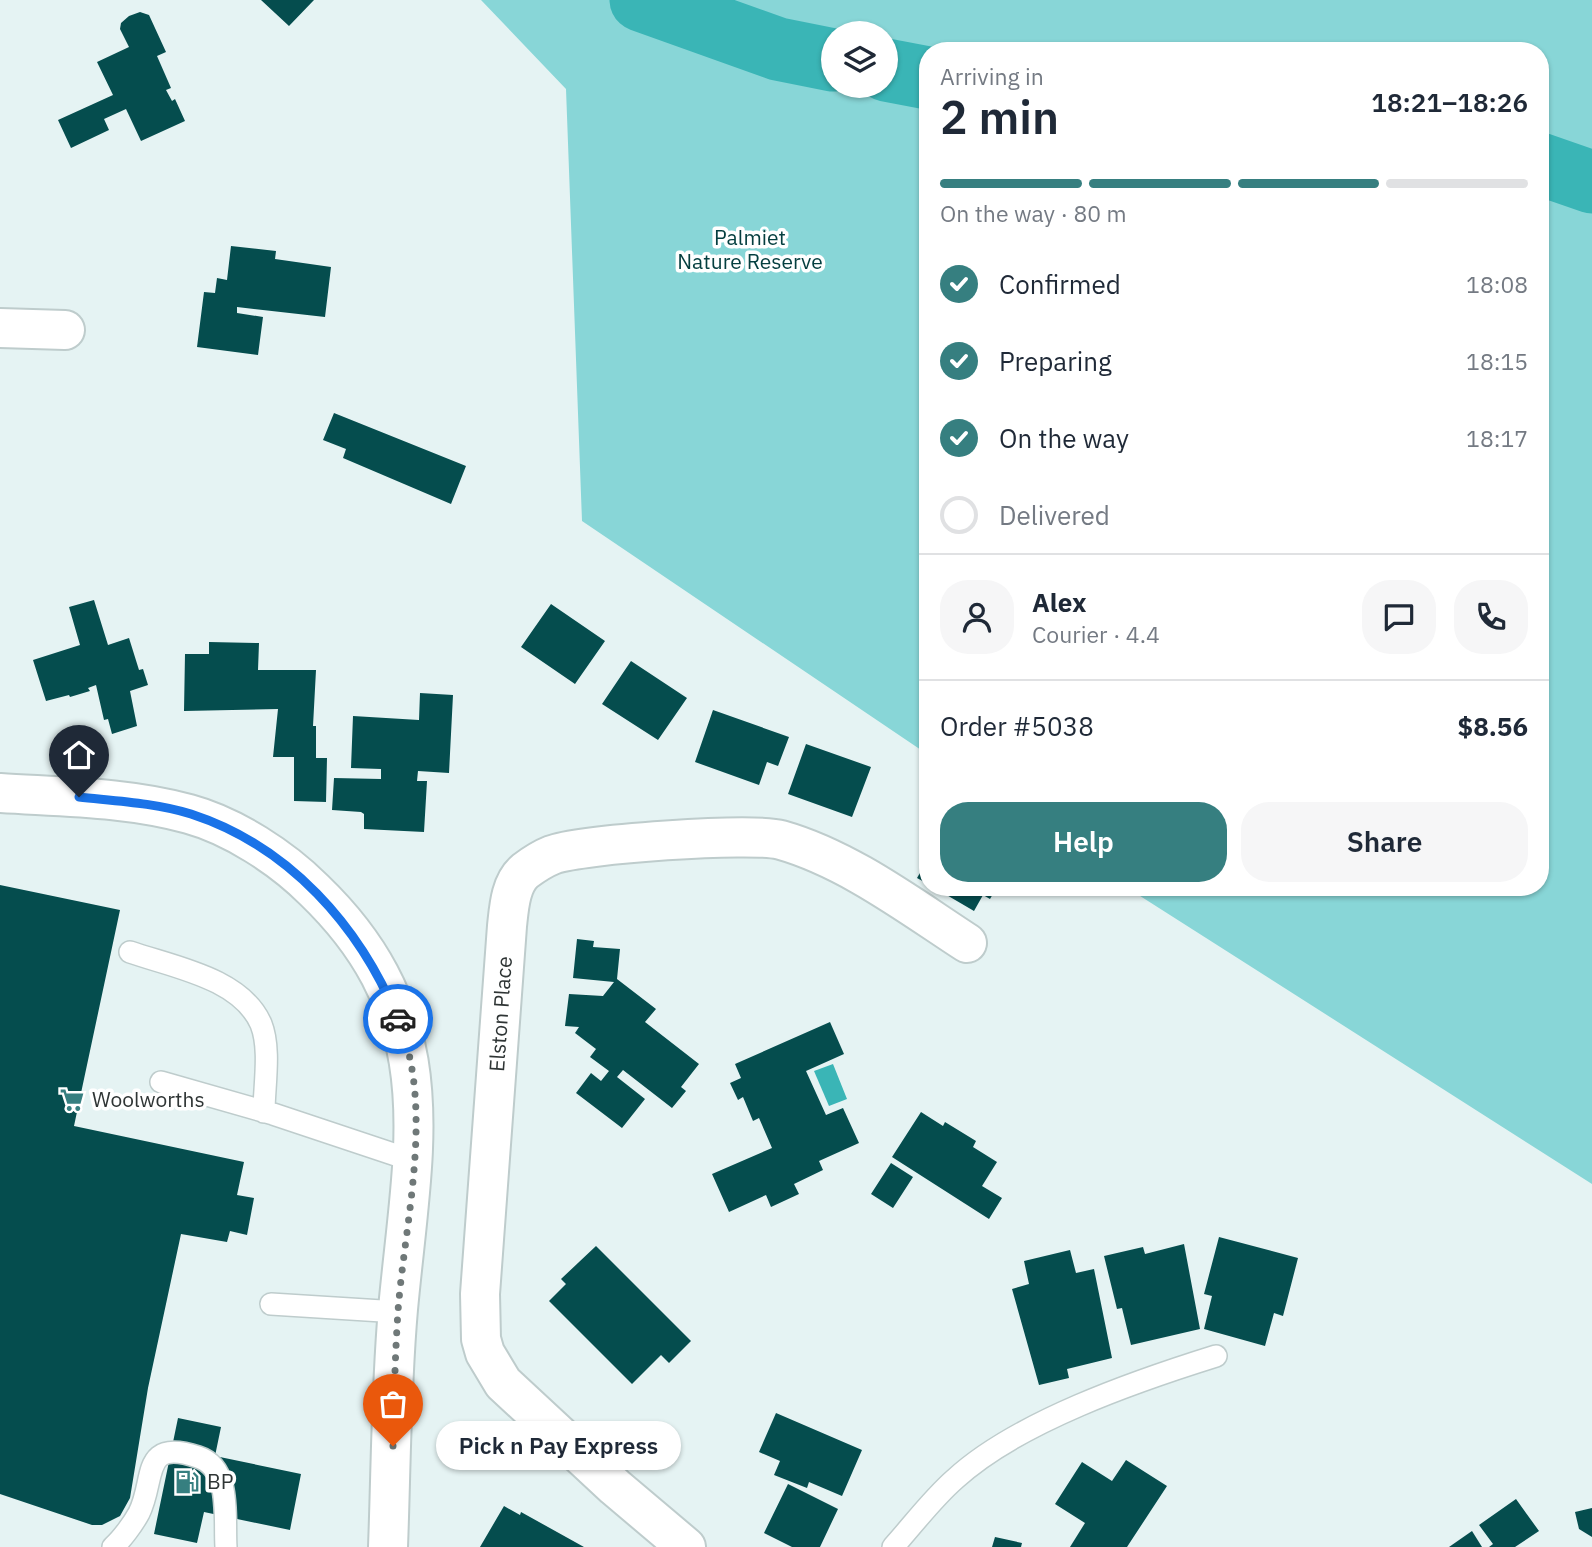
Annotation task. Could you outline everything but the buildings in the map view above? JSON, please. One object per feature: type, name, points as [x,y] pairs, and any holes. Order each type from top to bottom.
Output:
[{"type":"street","points":[[0,328],[65,330]]},
{"type":"street","points":[[0,793],[79,797],[190,814],[231,832],[299,874],[331,905],[363,947],[387,991],[406,1038],[415,1112],[414,1161],[398,1312],[388,1547]]},
{"type":"street","name":"Elston Place","points":[[686,1547],[524,1405],[492,1366],[481,1339],[480,1294],[507,926],[515,886],[522,874],[536,863],[576,849],[771,838],[805,848],[862,878],[967,943]]},
{"type":"lane","points":[[130,952],[221,985],[250,1007],[263,1033],[264,1112]]},
{"type":"lane","points":[[161,1082],[414,1161]]},
{"type":"lane","points":[[271,1304],[398,1312]]},
{"type":"lane","points":[[893,1547],[955,1479],[1017,1437],[1141,1379],[1216,1356]]},
{"type":"lane","points":[[113,1547],[139,1513],[149,1469],[157,1457],[169,1452],[206,1460],[222,1477],[226,1547]]},
{"type":"green space","name":"Palmiet Nature Reserve","points":[[481,0],[1592,0],[1592,1184],[1140,896],[1549,896],[1549,42],[919,42],[919,749],[582,521],[566,89]]},
{"type":"shaded area","points":[[833,1064],[847,1099],[829,1106],[814,1071]]},
{"type":"waterway","points":[[641,0],[778,49],[821,58]]},
{"type":"waterway","points":[[898,72],[919,76]]},
{"type":"waterway","points":[[1549,167],[1592,182]]},
{"type":"way so far","points":[[393,1446],[398,1312],[414,1161],[415,1112],[406,1038],[398,1019]]},
{"type":"place","name":"Woolworths","points":[[72,1100]]},
{"type":"place","name":"Pick n Pay Express","points":[[393,1446]]},
{"type":"place","name":"BP","points":[[187,1482]]},
{"type":"route","points":[[79,797],[190,814],[231,832],[299,874],[331,905],[363,947],[387,991],[398,1019]]}]
